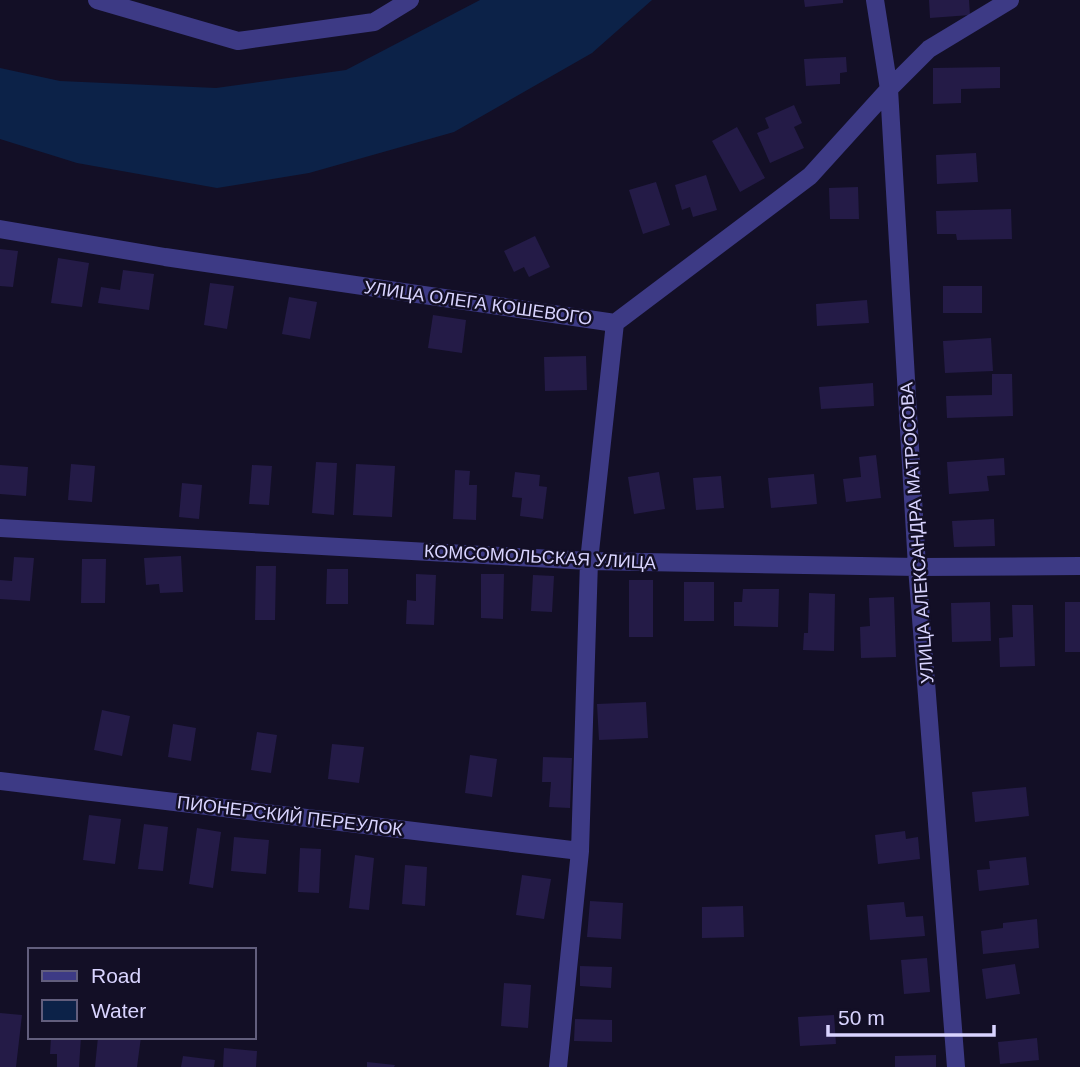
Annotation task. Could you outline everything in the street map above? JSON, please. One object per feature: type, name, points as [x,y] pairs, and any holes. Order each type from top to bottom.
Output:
[{"type":"street","points":[[97,0],[238,41],[374,22],[410,0]]},
{"type":"street","name":"УЛИЦА АЛЕКСАНДРА МАТРОСОВА","points":[[875,0],[889,89],[918,567],[956,1067]]},
{"type":"street","name":"УЛИЦА ОЛЕГА КОШЕВОГО","points":[[0,229],[165,257],[615,323],[810,176],[929,49],[1010,0]]},
{"type":"street","points":[[558,1067],[580,851],[589,561],[615,323]]},
{"type":"street","name":"КОМСОМОЛЬСКАЯ УЛИЦА","points":[[0,528],[589,561],[918,567],[1080,566]]},
{"type":"street","name":"ПИОНЕРСКИЙ ПЕРЕУЛОК","points":[[0,781],[580,851]]},
{"type":"water","points":[[480,0],[652,0],[592,53],[454,132],[309,173],[217,188],[77,163],[0,139],[0,68],[60,81],[216,88],[346,70]]},
{"type":"building","points":[[804,0],[843,0],[843,3],[805,7]]},
{"type":"building","points":[[929,0],[969,0],[970,15],[930,18]]},
{"type":"building","points":[[846,57],[847,72],[840,73],[840,84],[806,86],[804,59]]},
{"type":"building","points":[[1000,67],[1000,88],[961,89],[961,103],[933,104],[933,68]]},
{"type":"building","points":[[794,105],[802,123],[794,127],[804,148],[770,163],[757,133],[769,128],[765,118]]},
{"type":"building","points":[[737,127],[765,178],[740,192],[712,141]]},
{"type":"building","points":[[976,153],[978,182],[937,184],[936,155]]},
{"type":"building","points":[[706,175],[717,210],[693,217],[690,207],[682,210],[675,185]]},
{"type":"building","points":[[656,182],[670,225],[643,234],[629,190]]},
{"type":"building","points":[[858,187],[859,219],[830,219],[829,188]]},
{"type":"building","points":[[1011,209],[1012,239],[957,240],[956,234],[937,234],[936,211]]},
{"type":"building","points":[[535,236],[550,267],[529,277],[524,267],[514,272],[504,251]]},
{"type":"building","points":[[0,249],[18,251],[13,287],[0,286]]},
{"type":"building","points":[[58,258],[89,263],[82,307],[51,303]]},
{"type":"building","points":[[123,270],[154,274],[149,310],[98,303],[101,287],[120,290]]},
{"type":"building","points":[[210,283],[234,286],[227,329],[204,325]]},
{"type":"building","points":[[943,286],[982,286],[982,313],[943,313]]},
{"type":"building","points":[[289,297],[317,302],[310,339],[282,334]]},
{"type":"building","points":[[867,300],[869,323],[817,326],[816,304]]},
{"type":"building","points":[[433,315],[466,320],[462,353],[428,348]]},
{"type":"building","points":[[991,338],[993,371],[945,373],[943,341]]},
{"type":"building","points":[[586,356],[587,390],[545,391],[544,357]]},
{"type":"building","points":[[992,374],[1012,374],[1013,416],[947,418],[946,396],[992,395]]},
{"type":"building","points":[[873,383],[874,406],[821,409],[819,387]]},
{"type":"building","points":[[876,455],[881,498],[846,502],[843,479],[861,477],[859,457]]},
{"type":"building","points":[[1004,458],[1005,475],[987,476],[989,491],[949,494],[947,462]]},
{"type":"building","points":[[316,462],[337,463],[334,515],[312,513]]},
{"type":"building","points":[[71,464],[95,466],[92,502],[68,500]]},
{"type":"building","points":[[356,464],[395,466],[392,517],[353,515]]},
{"type":"building","points":[[0,465],[28,467],[26,496],[0,494]]},
{"type":"building","points":[[252,465],[272,466],[269,505],[249,504]]},
{"type":"building","points":[[455,470],[470,471],[469,485],[477,485],[476,520],[453,519]]},
{"type":"building","points":[[515,472],[540,475],[539,486],[547,487],[543,519],[520,516],[522,498],[512,497]]},
{"type":"building","points":[[659,472],[665,509],[634,514],[628,477]]},
{"type":"building","points":[[814,474],[817,504],[771,508],[768,478]]},
{"type":"building","points":[[721,476],[724,508],[696,510],[693,478]]},
{"type":"building","points":[[182,483],[202,485],[199,519],[179,517]]},
{"type":"building","points":[[994,519],[995,546],[954,547],[952,521]]},
{"type":"building","points":[[181,556],[183,592],[160,593],[159,584],[146,585],[144,558]]},
{"type":"building","points":[[14,557],[34,558],[30,601],[0,599],[0,580],[12,581]]},
{"type":"building","points":[[82,559],[106,559],[105,603],[81,603]]},
{"type":"building","points":[[256,566],[276,566],[275,620],[255,620]]},
{"type":"building","points":[[327,569],[348,569],[348,604],[326,604]]},
{"type":"building","points":[[416,574],[436,575],[434,625],[406,624],[407,600],[416,601]]},
{"type":"building","points":[[481,574],[504,574],[503,619],[481,618]]},
{"type":"building","points":[[533,575],[554,576],[552,612],[531,611]]},
{"type":"building","points":[[629,580],[653,580],[653,637],[629,637]]},
{"type":"building","points":[[684,582],[714,582],[714,621],[684,621]]},
{"type":"building","points":[[743,589],[779,589],[778,627],[734,626],[734,602],[742,602]]},
{"type":"building","points":[[809,593],[835,594],[834,651],[803,650],[804,633],[808,633]]},
{"type":"building","points":[[894,597],[896,657],[861,658],[860,627],[870,626],[869,598]]},
{"type":"building","points":[[990,602],[991,641],[952,642],[951,603]]},
{"type":"building","points":[[1065,602],[1080,602],[1080,652],[1065,652]]},
{"type":"building","points":[[1012,605],[1033,605],[1035,666],[1000,667],[999,638],[1013,637]]},
{"type":"building","points":[[646,702],[648,738],[599,740],[597,704]]},
{"type":"building","points":[[102,710],[130,716],[122,756],[94,750]]},
{"type":"building","points":[[173,724],[196,728],[191,761],[168,757]]},
{"type":"building","points":[[257,732],[277,735],[271,773],[251,770]]},
{"type":"building","points":[[332,744],[364,747],[359,783],[328,779]]},
{"type":"building","points":[[470,755],[497,759],[492,797],[465,793]]},
{"type":"building","points":[[543,757],[572,758],[570,808],[549,807],[551,782],[542,782]]},
{"type":"building","points":[[1026,787],[1029,816],[975,822],[972,792]]},
{"type":"building","points":[[89,815],[121,819],[115,864],[83,860]]},
{"type":"building","points":[[144,824],[168,827],[163,871],[138,869]]},
{"type":"building","points":[[197,828],[221,832],[213,888],[189,884]]},
{"type":"building","points":[[905,831],[906,839],[918,837],[920,859],[878,864],[875,835]]},
{"type":"building","points":[[234,837],[269,840],[266,874],[231,871]]},
{"type":"building","points":[[300,848],[321,849],[319,893],[298,892]]},
{"type":"building","points":[[355,855],[374,858],[369,910],[349,908]]},
{"type":"building","points":[[1026,857],[1029,885],[979,891],[977,870],[990,869],[989,861]]},
{"type":"building","points":[[405,865],[427,867],[425,906],[402,904]]},
{"type":"building","points":[[522,875],[551,879],[544,919],[516,915]]},
{"type":"building","points":[[590,901],[623,903],[621,939],[587,937]]},
{"type":"building","points":[[904,902],[906,917],[923,916],[925,936],[870,940],[867,905]]},
{"type":"building","points":[[743,906],[744,937],[702,938],[702,907]]},
{"type":"building","points":[[1037,919],[1039,948],[983,954],[981,931],[1003,928],[1003,923]]},
{"type":"building","points":[[927,958],[930,992],[904,994],[901,960]]},
{"type":"building","points":[[1015,964],[1020,994],[986,999],[982,969]]},
{"type":"building","points":[[580,966],[612,967],[611,988],[580,986]]},
{"type":"building","points":[[504,983],[531,985],[528,1028],[501,1026]]},
{"type":"building","points":[[0,1013],[22,1015],[16,1067],[0,1067]]},
{"type":"building","points":[[834,1015],[836,1044],[800,1046],[798,1017]]},
{"type":"building","points":[[575,1019],[612,1020],[612,1042],[574,1041]]},
{"type":"building","points":[[1037,1038],[1039,1060],[1000,1064],[998,1042]]},
{"type":"building","points":[[51,1039],[81,1039],[79,1067],[57,1067],[57,1054],[50,1054]]},
{"type":"building","points":[[98,1039],[141,1039],[137,1067],[95,1067]]},
{"type":"building","points":[[224,1048],[257,1051],[256,1067],[223,1067]]},
{"type":"building","points":[[936,1055],[936,1067],[895,1067],[895,1056]]},
{"type":"building","points":[[183,1056],[215,1060],[214,1067],[181,1067]]},
{"type":"building","points":[[367,1062],[395,1065],[367,1067]]}]
